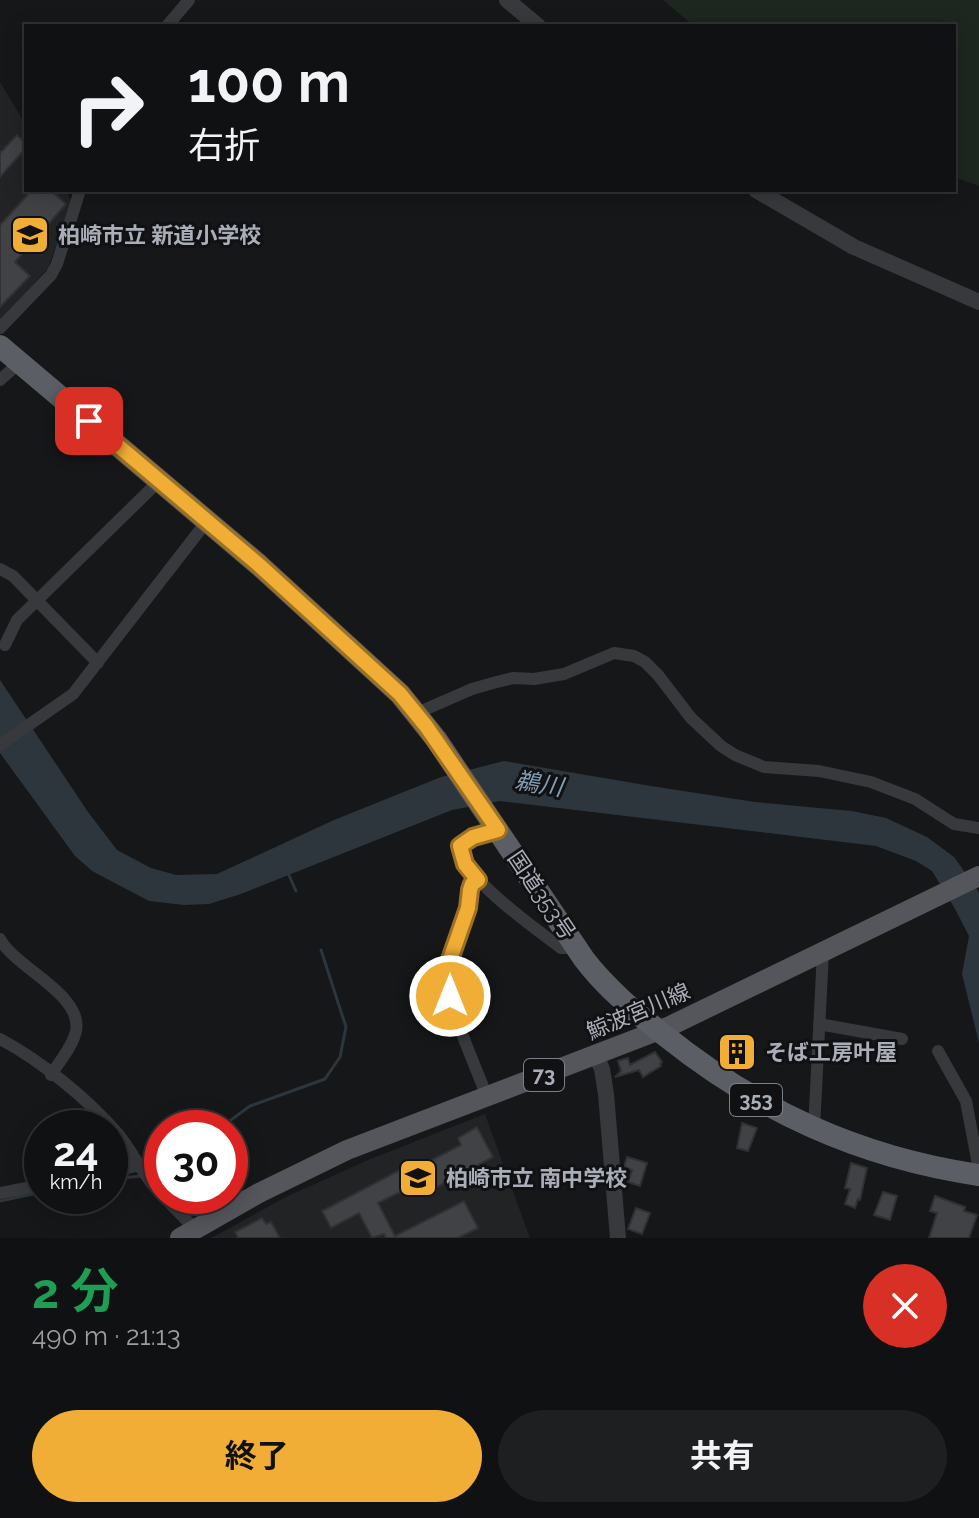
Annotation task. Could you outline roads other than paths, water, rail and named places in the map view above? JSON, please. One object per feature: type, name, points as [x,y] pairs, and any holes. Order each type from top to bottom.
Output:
[{"type":"highway","name":"国道353号","points":[[0,346],[207,521],[381,676],[417,713],[577,948],[603,981],[659,1031],[706,1069],[743,1093],[814,1129],[909,1162],[979,1172]]},
{"type":"main road","name":"鯨波宮川線","points":[[188,1234],[271,1187],[347,1150],[659,1031],[979,876]]},
{"type":"street","points":[[169,24],[189,0]]},
{"type":"street","points":[[507,0],[536,24]]},
{"type":"street","points":[[0,328],[51,275],[79,192]]},
{"type":"street","points":[[759,192],[854,247],[979,302]]},
{"type":"street","points":[[0,380],[20,362]]},
{"type":"street","points":[[5,645],[17,620],[159,481]]},
{"type":"street","points":[[0,745],[73,694],[207,521]]},
{"type":"street","points":[[0,569],[13,576],[98,663]]},
{"type":"street","points":[[417,713],[482,686],[513,678],[534,679],[564,674],[614,653],[634,656],[658,675],[691,718],[735,755],[764,767],[819,771],[871,782],[915,799],[954,824],[979,828]]},
{"type":"street","points":[[496,827],[460,846],[465,864],[478,880],[561,948],[577,948]]},
{"type":"street","points":[[478,880],[472,884],[468,908],[446,971],[450,996],[487,1097]]},
{"type":"street","points":[[0,939],[6,949],[64,1000],[75,1016],[75,1036],[51,1075]]},
{"type":"street","points":[[814,1129],[823,952]]},
{"type":"street","points":[[819,1024],[902,1039]]},
{"type":"street","points":[[0,1039],[51,1075],[108,1123],[144,1174]]},
{"type":"street","points":[[938,1051],[966,1101],[979,1172]]},
{"type":"street","points":[[596,1056],[602,1069],[606,1094],[618,1238]]},
{"type":"street","points":[[128,1170],[140,1168]]},
{"type":"street","points":[[0,1193],[24,1188]]},
{"type":"street","points":[[175,1214],[188,1234]]},
{"type":"water","name":"鵜川","points":[[0,680],[117,850],[151,868],[176,875],[217,874],[334,820],[441,777],[504,761],[755,802],[852,811],[886,818],[927,837],[954,857],[979,892],[979,1043],[962,974],[969,936],[955,909],[932,871],[916,861],[876,846],[500,801],[452,810],[209,904],[149,901],[92,871],[75,856],[0,753]]},
{"type":"waterway","points":[[288,873],[296,891]]},
{"type":"waterway","points":[[245,1110],[325,1079],[340,1057],[346,1027],[321,950]]},
{"type":"waterway","points":[[128,1177],[142,1176]]},
{"type":"waterway","points":[[0,1201],[24,1196]]},
{"type":"place","name":"柏崎市立 新道小学校","points":[[30,235]]},
{"type":"place","name":"そば工房叶屋","points":[[737,1052]]},
{"type":"place","name":"柏崎市立 南中学校","points":[[418,1178]]}]
